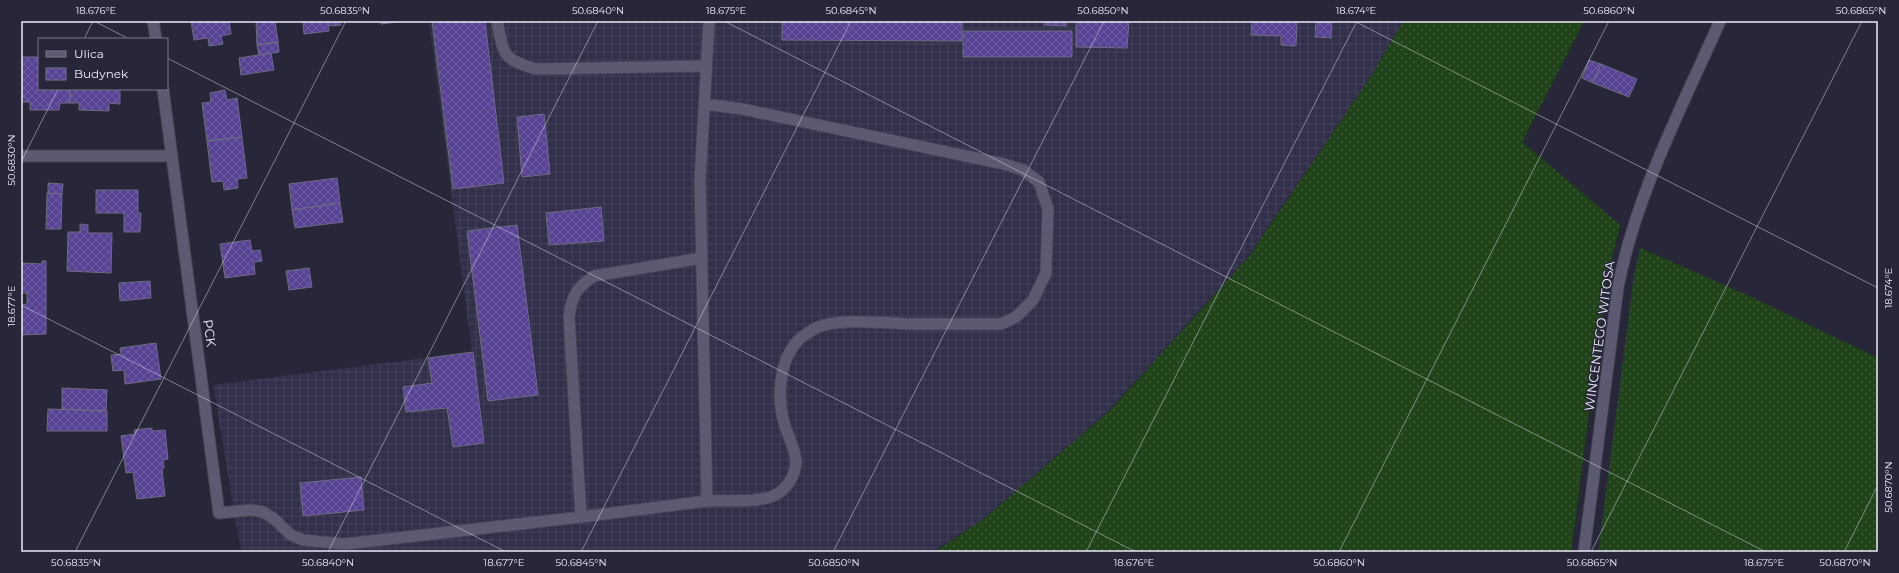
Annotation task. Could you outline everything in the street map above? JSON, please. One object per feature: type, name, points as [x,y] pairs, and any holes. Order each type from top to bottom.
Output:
[{"type":"street","points":[[153,21],[156,38]]},
{"type":"street","points":[[497,21],[504,52],[516,64],[536,69],[706,66]]},
{"type":"street","points":[[707,501],[700,181],[709,21]]},
{"type":"street","name":"WINCENTEGO WITOSA","points":[[1584,552],[1618,287],[1624,255],[1648,185],[1720,21]]},
{"type":"street","name":"PCK","points":[[163,90],[220,513],[251,510],[263,512],[273,518],[291,535],[303,540],[345,544],[581,517]]},
{"type":"street","points":[[702,258],[594,276],[580,285],[571,300],[569,317],[581,517],[707,501],[761,499],[774,496],[785,488],[793,476],[796,463],[794,449],[781,410],[781,389],[785,364],[795,343],[815,328],[844,322],[1001,324],[1016,317],[1033,300],[1046,273],[1048,208],[1039,182],[1023,170],[1004,164],[742,109],[704,104]]},
{"type":"street","points":[[21,156],[172,156]]},
{"type":"shaded area","points":[[429,21],[1403,21],[1370,77],[1247,257],[1108,411],[983,519],[932,552],[241,552],[213,385],[472,352]]},
{"type":"green space","points":[[1403,21],[1584,21],[1522,142],[1620,225],[1606,281],[1571,552],[934,552],[983,519],[1109,411],[1248,257],[1370,77]]},
{"type":"green space","points":[[1640,248],[1749,296],[1878,358],[1878,552],[1598,552],[1634,274]]},
{"type":"building","points":[[191,21],[229,21],[231,34],[221,36],[223,44],[209,46],[208,38],[194,40]]},
{"type":"building","points":[[256,21],[275,21],[278,42],[257,45]]},
{"type":"building","points":[[303,21],[340,21],[341,25],[328,26],[329,31],[304,34]]},
{"type":"building","points":[[381,21],[405,21],[381,24]]},
{"type":"building","points":[[432,21],[485,21],[504,183],[453,189]]},
{"type":"building","points":[[782,21],[962,21],[962,41],[782,40]]},
{"type":"building","points":[[1044,21],[1066,21],[1066,26],[1044,25]]},
{"type":"building","points":[[1076,21],[1129,21],[1127,48],[1076,47]]},
{"type":"building","points":[[1252,21],[1297,21],[1296,46],[1281,45],[1281,36],[1251,35]]},
{"type":"building","points":[[1316,22],[1332,23],[1331,38],[1315,37]]},
{"type":"building","points":[[963,31],[1072,31],[1072,57],[963,57]]},
{"type":"building","points":[[278,42],[279,52],[259,55],[257,45]]},
{"type":"building","points":[[271,53],[274,70],[241,75],[239,58]]},
{"type":"building","points":[[21,57],[38,57],[38,90],[70,90],[70,103],[60,103],[59,110],[30,110],[30,102],[21,102]]},
{"type":"building","points":[[1589,60],[1601,64],[1593,83],[1582,78]]},
{"type":"building","points":[[1601,64],[1637,79],[1629,97],[1593,83]]},
{"type":"building","points":[[70,90],[120,90],[120,104],[109,103],[109,111],[79,110],[79,103],[70,103]]},
{"type":"building","points":[[225,90],[227,100],[237,98],[242,137],[207,141],[202,103],[211,102],[210,93]]},
{"type":"building","points":[[544,114],[550,174],[522,177],[517,117]]},
{"type":"building","points":[[242,137],[247,178],[237,179],[238,188],[224,190],[223,181],[212,182],[207,141]]},
{"type":"building","points":[[337,178],[340,203],[292,210],[289,184]]},
{"type":"building","points":[[48,183],[63,184],[62,194],[48,193]]},
{"type":"building","points":[[96,190],[138,190],[138,213],[141,213],[140,232],[124,232],[124,213],[96,213]]},
{"type":"building","points":[[47,193],[62,194],[61,229],[46,229]]},
{"type":"building","points":[[340,203],[343,222],[295,228],[292,210]]},
{"type":"building","points":[[601,207],[604,241],[549,245],[546,213]]},
{"type":"building","points":[[80,224],[88,225],[88,233],[112,233],[111,273],[67,271],[68,232],[80,232]]},
{"type":"building","points":[[517,225],[538,395],[488,401],[467,231]]},
{"type":"building","points":[[250,240],[252,251],[260,250],[262,261],[254,262],[255,274],[225,278],[220,244]]},
{"type":"building","points":[[42,261],[46,261],[46,334],[21,335],[21,305],[27,304],[27,293],[21,293],[21,263],[42,264]]},
{"type":"building","points":[[309,268],[312,287],[289,290],[286,271]]},
{"type":"building","points":[[150,281],[151,298],[120,301],[119,283]]},
{"type":"building","points":[[156,343],[161,379],[125,384],[124,370],[113,371],[111,355],[121,354],[120,348]]},
{"type":"building","points":[[473,352],[484,443],[453,447],[447,408],[406,412],[403,387],[432,383],[428,358]]},
{"type":"building","points":[[62,388],[107,390],[106,411],[62,409]]},
{"type":"building","points":[[48,409],[107,411],[107,431],[47,431]]},
{"type":"building","points":[[152,428],[152,431],[165,430],[168,459],[163,460],[164,468],[162,469],[165,496],[137,499],[133,472],[126,473],[121,436],[135,434],[134,430]]},
{"type":"building","points":[[361,477],[364,510],[303,516],[300,483]]}]
